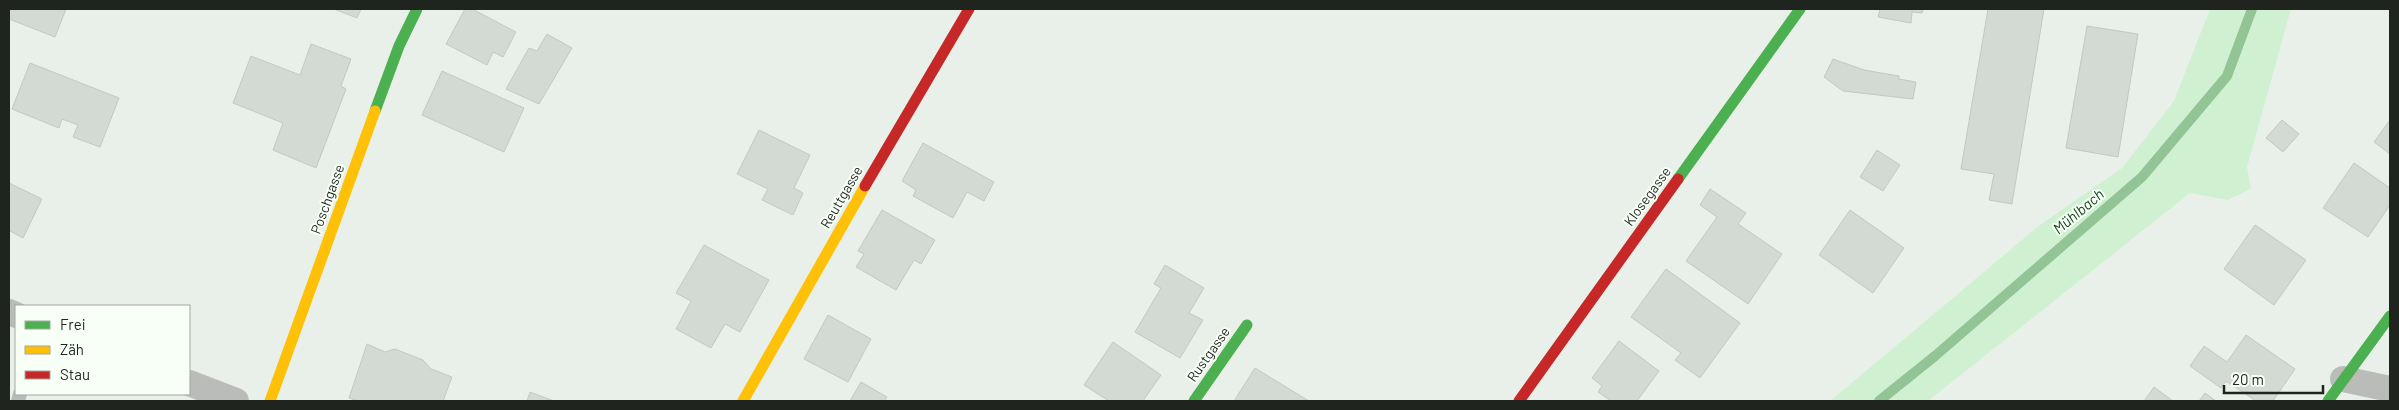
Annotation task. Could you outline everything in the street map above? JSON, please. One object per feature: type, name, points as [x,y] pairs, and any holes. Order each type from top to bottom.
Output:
[{"type":"street","name":"Poschgasse","points":[[270,401],[399,46],[417,9]]},
{"type":"street","name":"Reuttgasse","points":[[743,401],[890,142],[969,9]]},
{"type":"street","name":"Klosegasse","points":[[1519,401],[1800,9]]},
{"type":"street","points":[[2328,401],[2390,316]]},
{"type":"street","name":"Rustgasse","points":[[1194,401],[1246,325]]},
{"type":"street","points":[[2344,379],[2390,389]]},
{"type":"street","points":[[190,383],[236,401]]},
{"type":"green space","points":[[2210,9],[2291,9],[2247,167],[2251,189],[2228,200],[2190,193],[1928,401],[1830,401],[2040,225],[2122,168],[2174,101]]},
{"type":"building","points":[[9,9],[66,9],[55,37],[9,19]]},
{"type":"building","points":[[334,9],[361,9],[357,18]]},
{"type":"building","points":[[465,9],[472,9],[516,32],[503,57],[493,52],[487,65],[446,44]]},
{"type":"building","points":[[1880,9],[1923,9],[1922,13],[1912,12],[1911,23],[1878,17]]},
{"type":"building","points":[[1988,9],[2044,9],[2012,204],[1989,200],[1994,174],[1961,169]]},
{"type":"building","points":[[2087,26],[2138,34],[2118,157],[2066,148]]},
{"type":"building","points":[[547,34],[572,48],[539,104],[506,89],[529,48],[537,51]]},
{"type":"building","points":[[311,44],[351,59],[341,86],[346,89],[316,168],[273,150],[283,123],[233,103],[251,56],[300,75]]},
{"type":"building","points":[[1833,59],[1864,70],[1899,76],[1899,79],[1916,82],[1913,99],[1843,91],[1824,77]]},
{"type":"building","points":[[30,63],[119,98],[100,147],[73,137],[78,125],[62,119],[59,128],[12,109]]},
{"type":"building","points":[[442,71],[524,108],[504,152],[422,115]]},
{"type":"building","points":[[2282,120],[2299,134],[2283,152],[2266,138]]},
{"type":"building","points":[[2390,120],[2390,154],[2374,142]]},
{"type":"building","points":[[759,130],[810,155],[794,188],[803,193],[793,215],[762,200],[768,189],[737,174]]},
{"type":"building","points":[[923,143],[994,182],[984,201],[967,192],[953,218],[913,196],[916,190],[902,181]]},
{"type":"building","points":[[1877,150],[1900,165],[1883,191],[1860,177]]},
{"type":"building","points":[[2354,163],[2390,188],[2390,205],[2368,237],[2323,208]]},
{"type":"building","points":[[9,183],[42,199],[23,238],[10,231],[9,234]]},
{"type":"building","points":[[1710,189],[1746,213],[1738,224],[1782,254],[1748,304],[1686,261],[1717,217],[1700,205]]},
{"type":"building","points":[[882,210],[935,240],[921,264],[914,260],[896,290],[856,267],[864,254],[858,251]]},
{"type":"building","points":[[1850,210],[1904,248],[1873,293],[1819,255]]},
{"type":"building","points":[[2255,225],[2306,260],[2274,305],[2224,269]]},
{"type":"building","points":[[704,245],[769,280],[740,332],[725,324],[711,348],[676,329],[691,301],[676,293]]},
{"type":"building","points":[[1165,265],[1204,288],[1189,313],[1203,320],[1180,358],[1135,332],[1161,288],[1154,284]]},
{"type":"building","points":[[1666,269],[1740,323],[1700,378],[1675,360],[1681,353],[1631,317]]},
{"type":"building","points":[[828,315],[871,339],[848,382],[804,359]]},
{"type":"building","points":[[2246,335],[2295,369],[2273,401],[2256,401],[2226,381],[2221,388],[2190,366],[2204,346],[2227,362]]},
{"type":"building","points":[[1619,341],[1659,371],[1637,401],[1611,401],[1598,392],[1602,386],[1592,378]]},
{"type":"building","points":[[1113,342],[1161,375],[1143,401],[1109,401],[1084,385]]},
{"type":"building","points":[[367,344],[385,352],[395,349],[423,360],[431,369],[452,377],[443,401],[358,401],[349,398]]},
{"type":"building","points":[[1255,368],[1309,401],[1234,401]]},
{"type":"building","points":[[861,382],[887,397],[884,401],[850,401]]},
{"type":"building","points":[[2154,387],[2173,401],[2144,401]]},
{"type":"building","points":[[530,392],[554,401],[527,401]]},
{"type":"building","points":[[2205,393],[2216,401],[2199,401]]},
{"type":"waterway","name":"Mühlbach","points":[[1879,401],[1935,356],[2142,177],[2227,76],[2252,9]]},
{"type":"traffic: fast","points":[[375,111],[399,46],[417,9]]},
{"type":"traffic: fast","points":[[1678,179],[1800,9]]},
{"type":"traffic: fast","points":[[2328,401],[2390,316]]},
{"type":"traffic: fast","points":[[1194,401],[1247,325]]},
{"type":"traffic: slow","points":[[270,401],[375,111]]},
{"type":"traffic: slow","points":[[743,401],[865,186]]},
{"type":"traffic: jam","points":[[865,186],[969,9]]},
{"type":"traffic: jam","points":[[1519,401],[1678,179]]}]
